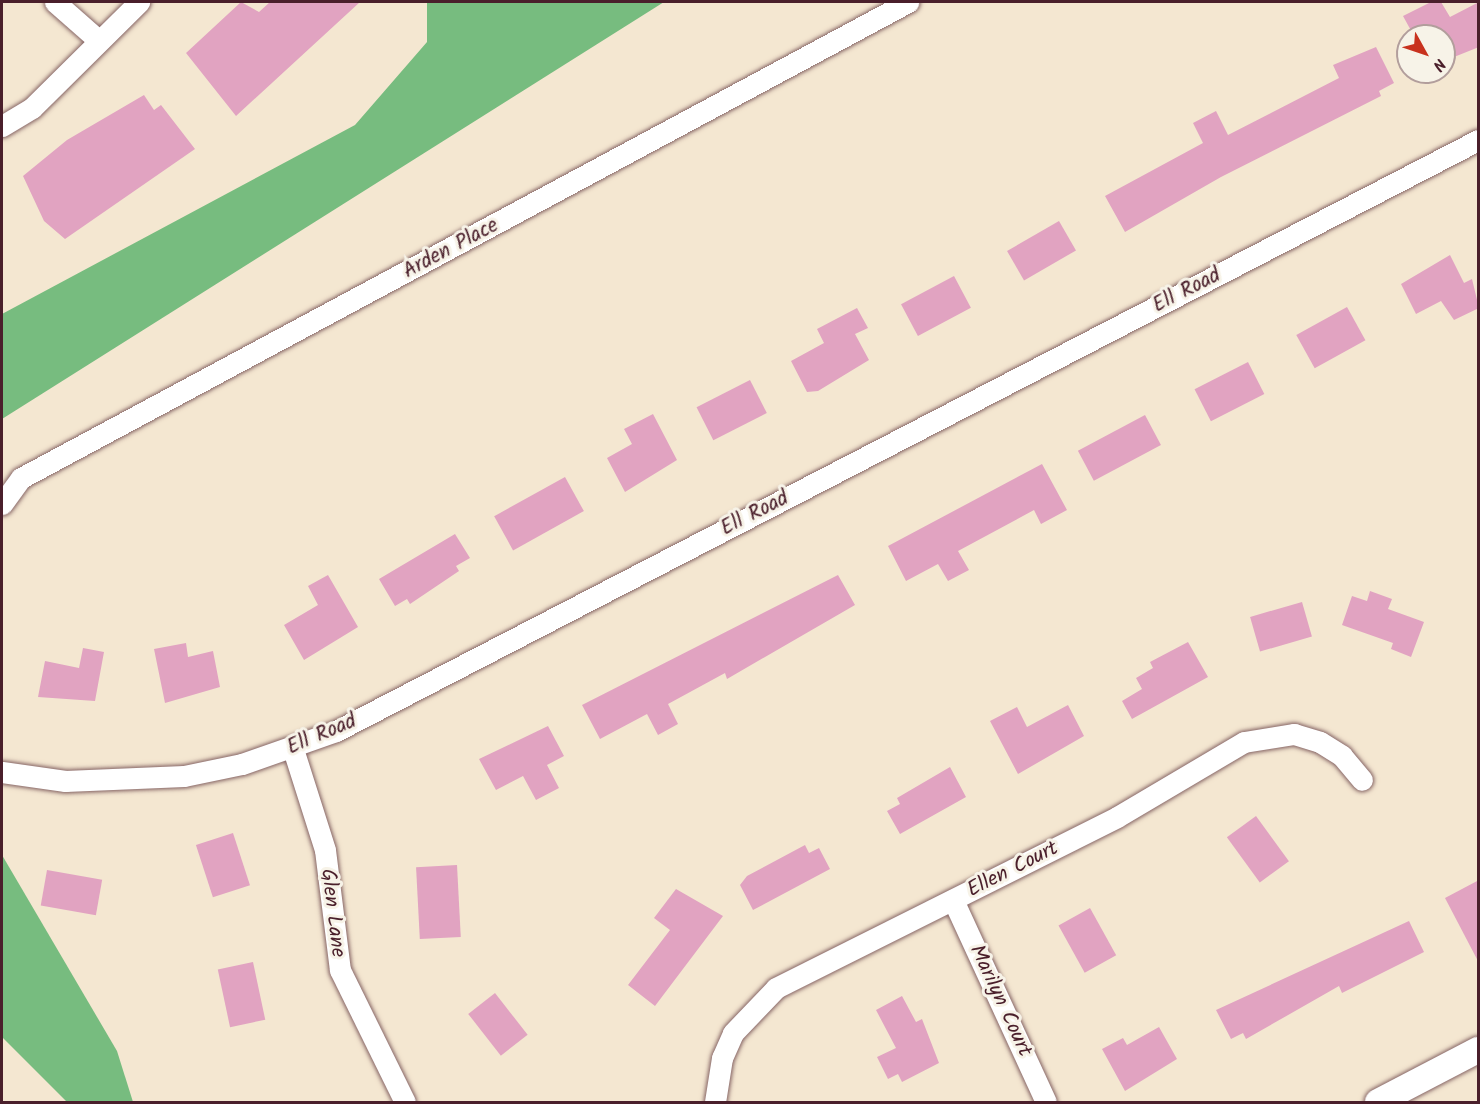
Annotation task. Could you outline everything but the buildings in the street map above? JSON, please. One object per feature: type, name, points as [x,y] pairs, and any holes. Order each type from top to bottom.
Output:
[{"type":"street","points":[[55,2],[97,39]]},
{"type":"street","points":[[2,126],[32,108],[97,39],[139,2]]},
{"type":"street","name":"Arden Place","points":[[2,504],[21,477],[908,2]]},
{"type":"street","name":"Ell Road","points":[[2,771],[65,781],[124,782],[196,774],[293,749],[1479,140]]},
{"type":"street","name":"Ellen Court","points":[[715,1102],[722,1058],[751,1009],[776,988],[1117,817],[1244,742],[1267,735],[1320,742],[1342,756],[1362,780]]},
{"type":"street","name":"Glen Lane","points":[[293,749],[321,831],[340,970],[405,1102]]},
{"type":"street","name":"Marilyn Court","points":[[953,900],[1046,1102]]},
{"type":"street","points":[[1378,1102],[1479,1050]]},
{"type":"green space","points":[[427,2],[664,2],[2,419],[2,314],[355,125],[427,42]]},
{"type":"green space","points":[[2,855],[117,1051],[133,1102],[67,1102],[2,1037]]}]
